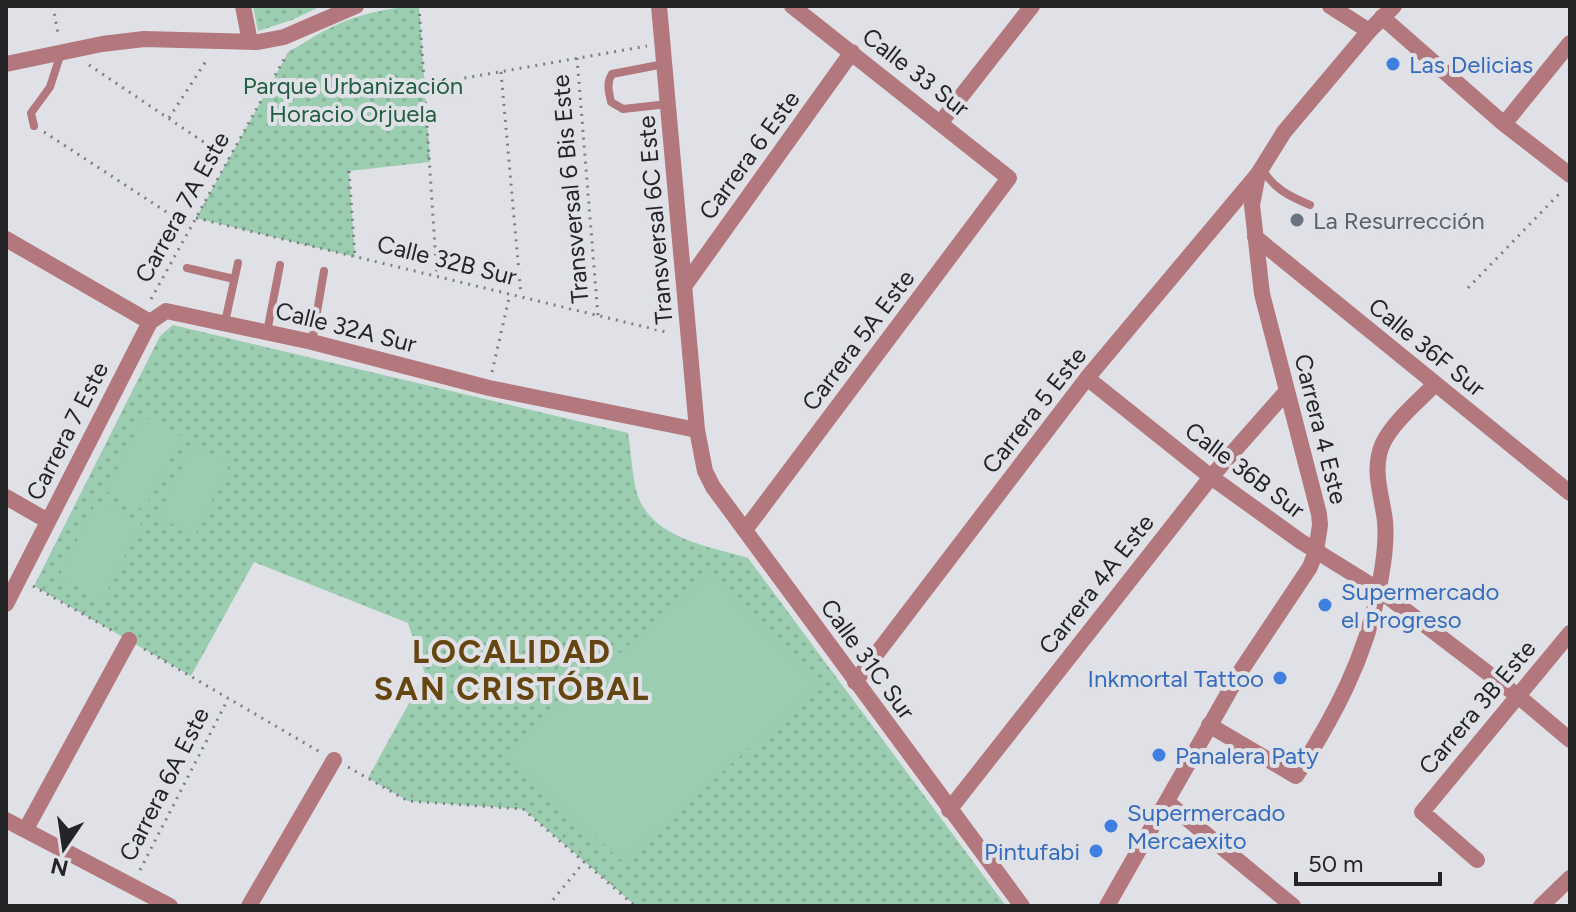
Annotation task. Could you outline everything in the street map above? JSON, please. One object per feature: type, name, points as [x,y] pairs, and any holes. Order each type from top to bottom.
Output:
[{"type":"street","points":[[243,6],[250,42]]},
{"type":"street","points":[[6,64],[144,39],[250,42],[284,37],[356,6]]},
{"type":"street","name":"Transversal 6C Este","points":[[659,6],[697,430]]},
{"type":"street","name":"Calle 33 Sur","points":[[792,6],[1009,178]]},
{"type":"street","points":[[941,122],[1032,6]]},
{"type":"street","points":[[1330,6],[1369,31]]},
{"type":"street","points":[[1388,12],[1504,124],[1570,175]]},
{"type":"street","name":"Carrera 4 Este","points":[[1107,906],[1209,725],[1242,669],[1303,580],[1316,551],[1319,514],[1262,294],[1252,205],[1260,171],[1284,132],[1388,12]]},
{"type":"street","points":[[1504,124],[1570,43]]},
{"type":"street","name":"Carrera 6 Este","points":[[685,285],[852,52]]},
{"type":"street","name":"Carrera 5 Este","points":[[855,682],[1087,378],[1260,171]]},
{"type":"street","name":"Carrera 5A Este","points":[[745,530],[1009,178]]},
{"type":"street","name":"Calle 36F Sur","points":[[1255,237],[1570,493]]},
{"type":"street","points":[[6,239],[145,320]]},
{"type":"street","name":"Calle 32A Sur","points":[[145,320],[171,310],[312,342],[489,388],[697,430]]},
{"type":"street","name":"Carrera 7 Este","points":[[6,604],[145,320]]},
{"type":"street","name":"Calle 36B Sur","points":[[1087,378],[1211,477],[1316,551],[1379,590],[1518,696],[1570,740]]},
{"type":"street","points":[[1209,725],[1296,776],[1340,705],[1361,652],[1379,590],[1385,522],[1377,471],[1379,453],[1393,430],[1435,384]]},
{"type":"street","name":"Carrera 4A Este","points":[[949,810],[1211,477],[1286,392]]},
{"type":"street","name":"Calle 31C Sur","points":[[697,430],[705,471],[745,530],[1022,906]]},
{"type":"street","points":[[6,497],[48,521]]},
{"type":"street","name":"Carrera 3B Este","points":[[1477,860],[1422,812],[1570,633]]},
{"type":"street","points":[[26,829],[129,640]]},
{"type":"street","points":[[249,906],[334,760]]},
{"type":"street","points":[[1167,802],[1293,906]]},
{"type":"street","points":[[6,820],[170,906]]},
{"type":"street","points":[[1541,906],[1570,878]]},
{"type":"lane","points":[[34,126],[31,113],[50,87],[65,51]]},
{"type":"lane","points":[[664,64],[612,74],[608,79],[609,92],[611,102],[623,109],[668,103]]},
{"type":"lane","points":[[1260,171],[1284,194],[1310,205]]},
{"type":"lane","points":[[225,322],[238,263]]},
{"type":"lane","points":[[267,332],[280,265]]},
{"type":"lane","points":[[187,268],[234,279]]},
{"type":"lane","points":[[312,342],[324,271]]},
{"type":"path","points":[[53,6],[58,32]]},
{"type":"path","points":[[419,6],[437,277]]},
{"type":"path","name":"Carrera 7A Este","points":[[145,320],[196,218],[301,30]]},
{"type":"path","points":[[169,118],[219,41]]},
{"type":"path","points":[[425,85],[662,44]]},
{"type":"path","points":[[65,51],[229,159]]},
{"type":"path","name":"Transversal 6 Bis Este","points":[[577,58],[598,316]]},
{"type":"path","points":[[501,72],[521,297]]},
{"type":"path","points":[[34,126],[191,228]]},
{"type":"path","points":[[349,171],[355,257]]},
{"type":"path","points":[[1468,288],[1570,183]]},
{"type":"path","name":"Calle 32B Sur","points":[[196,218],[690,338]]},
{"type":"path","points":[[489,388],[510,294]]},
{"type":"path","name":"Carrera 6A Este","points":[[133,885],[228,699]]},
{"type":"path","points":[[548,906],[584,862]]},
{"type":"green space","name":"Parque Urbanización Horacio Orjuela","points":[[253,6],[321,6],[258,31]]},
{"type":"green space","name":"Parque Urbanización Horacio Orjuela","points":[[419,6],[430,162],[349,171],[355,257],[196,218],[289,51],[350,19],[383,10]]},
{"type":"green space","points":[[173,325],[628,433],[636,490],[653,519],[682,538],[748,558],[1006,906],[636,906],[523,809],[408,801],[368,778],[425,674],[408,623],[254,562],[191,676],[34,586],[160,336]]},
{"type":"green space","points":[[144,417],[182,436],[144,510],[106,491]]},
{"type":"green space","points":[[193,445],[230,463],[195,535],[158,517]]},
{"type":"green space","points":[[97,501],[141,523],[103,599],[59,577]]},
{"type":"green space","points":[[710,574],[819,686],[622,861],[504,754]]},
{"type":"place","name":"Las Delicias","points":[[1393,64]]},
{"type":"place","name":"La Resurrección","points":[[1297,220]]},
{"type":"place","name":"Supermercado el Progreso","points":[[1325,605]]},
{"type":"place","name":"Inkmortal Tattoo","points":[[1280,678]]},
{"type":"place","name":"Panalera Paty","points":[[1159,755]]},
{"type":"place","name":"Supermercado Mercaexito","points":[[1111,826]]},
{"type":"place","name":"Pintufabi","points":[[1096,851]]},
{"type":"district","name":"LOCALIDAD SAN CRISTÓBAL","points":[[512,670]]}]
